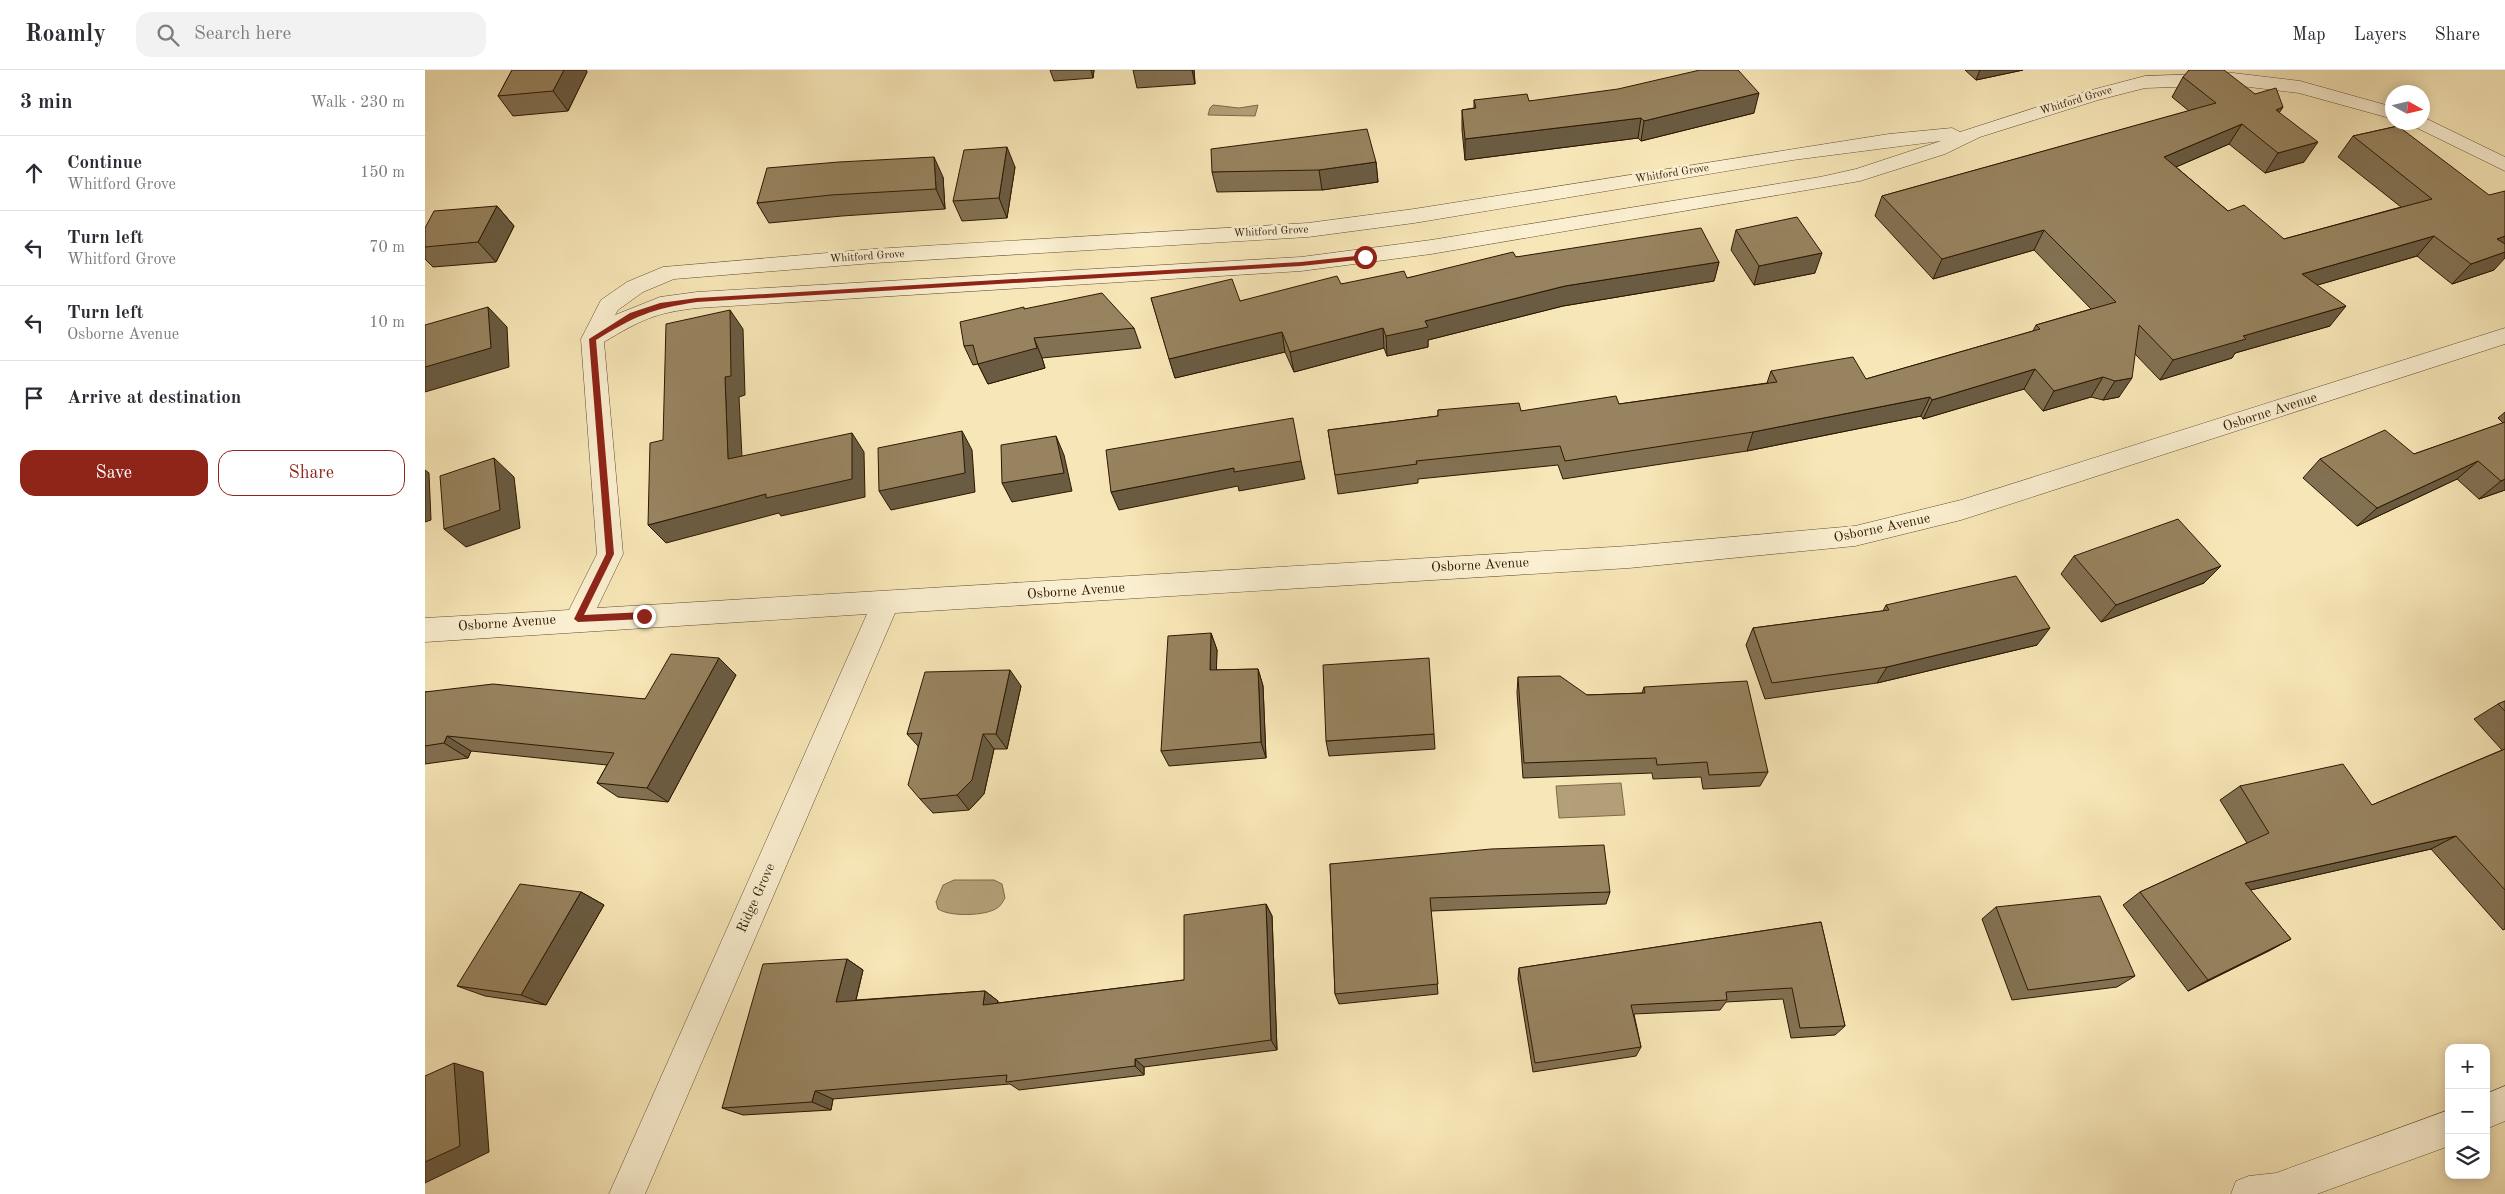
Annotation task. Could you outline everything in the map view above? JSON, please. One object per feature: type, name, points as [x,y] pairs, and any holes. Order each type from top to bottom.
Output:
[{"type":"street","name":"Whitford Grove","points":[[592,339],[632,315],[660,305],[697,300],[1301,264],[1374,256],[1828,182],[1860,175],[1939,150],[1973,133],[2091,96],[2145,82],[2299,79],[2385,110]]},
{"type":"street","points":[[2430,127],[2505,165]]},
{"type":"street","name":"Whitford Grove","points":[[592,339],[609,305],[635,287],[671,272],[865,257],[1318,229],[1395,219],[1793,154],[1889,140],[1973,133]]},
{"type":"street","name":"Osborne Avenue","points":[[425,630],[578,619],[886,603],[1629,557],[1855,536],[1961,510],[2505,336]]},
{"type":"street","points":[[578,619],[610,554],[592,339]]},
{"type":"street","name":"Ridge Grove","points":[[627,1194],[886,603]]},
{"type":"street","points":[[2490,1110],[2505,1103]]},
{"type":"street","points":[[2249,1194],[2276,1191],[2445,1129]]},
{"type":"shaded area","points":[[1213,105],[1239,108],[1258,105],[1255,116],[1208,115]]},
{"type":"shaded area","points":[[1621,783],[1625,815],[1559,818],[1556,786]]},
{"type":"shaded area","points":[[954,880],[994,880],[1002,884],[1005,898],[1001,905],[985,913],[959,914],[944,912],[938,909],[936,902],[943,885]]},
{"type":"building","points":[[512,70],[564,70],[553,91],[498,96]]},
{"type":"building","points":[[1700,70],[1738,70],[1759,93],[1644,121],[1641,118],[1465,139],[1462,110],[1476,108],[1474,100],[1527,94],[1529,101],[1618,89]]},
{"type":"building","points":[[2189,70],[2224,70],[2255,94],[2276,88],[2283,107],[2276,110],[2318,142],[2278,153],[2242,124],[2164,157],[2228,211],[2244,205],[2284,239],[2432,199],[2353,136],[2385,129],[2403,130],[2489,195],[2505,191],[2505,236],[2497,239],[2505,244],[2505,252],[2471,264],[2434,236],[2302,274],[2346,306],[2243,336],[2246,339],[2173,360],[2139,325],[2132,378],[2115,381],[2103,377],[2054,391],[2035,369],[1932,400],[1930,397],[1753,432],[1565,461],[1560,446],[1416,461],[1417,464],[1335,475],[1328,430],[1438,416],[1438,410],[1519,403],[1521,411],[1616,396],[1619,404],[1777,382],[1771,371],[1853,357],[1866,379],[2040,329],[2036,325],[2116,302],[2044,230],[1942,259],[1882,196],[2216,103],[2183,77]]},
{"type":"building","points":[[1367,129],[1376,162],[1319,170],[1212,172],[1211,149]]},
{"type":"building","points":[[1007,147],[999,198],[953,201],[964,150]]},
{"type":"building","points":[[934,157],[936,189],[831,195],[757,203],[767,168]]},
{"type":"building","points":[[497,206],[478,242],[425,247],[425,228],[434,211]]},
{"type":"building","points":[[1797,217],[1822,253],[1759,266],[1736,230]]},
{"type":"building","points":[[1701,228],[1719,262],[1565,286],[1425,321],[1428,327],[1386,336],[1383,328],[1290,352],[1282,332],[1169,359],[1151,298],[1232,279],[1240,301],[1337,276],[1341,284],[1404,271],[1407,278],[1513,252],[1516,257]]},
{"type":"building","points":[[1102,293],[1134,328],[1034,338],[1037,348],[978,364],[973,345],[964,346],[960,322],[1024,307],[1024,309]]},
{"type":"building","points":[[488,307],[491,348],[425,367],[425,325]]},
{"type":"building","points":[[730,310],[731,376],[725,377],[728,459],[852,433],[852,479],[766,498],[766,494],[648,525],[650,443],[663,440],[666,324]]},
{"type":"building","points":[[1293,418],[1301,461],[1234,472],[1234,468],[1111,492],[1106,450]]},
{"type":"building","points":[[2505,422],[2505,479],[2501,481],[2478,461],[2377,508],[2320,459],[2385,430],[2414,454]]},
{"type":"building","points":[[962,431],[965,473],[879,491],[878,448]]},
{"type":"building","points":[[1056,436],[1064,473],[1002,483],[1001,445]]},
{"type":"building","points":[[494,458],[500,510],[444,529],[440,476]]},
{"type":"building","points":[[2178,519],[2221,566],[2116,605],[2074,556]]},
{"type":"building","points":[[2016,576],[2050,628],[1887,667],[1772,683],[1753,628],[1889,610],[1886,605]]},
{"type":"building","points":[[1211,633],[1210,670],[1258,669],[1261,742],[1161,751],[1168,636]]},
{"type":"building","points":[[671,654],[719,658],[647,788],[597,783],[614,753],[447,736],[444,743],[425,746],[425,692],[493,684],[645,699]]},
{"type":"building","points":[[1429,658],[1434,734],[1326,741],[1323,665]]},
{"type":"building","points":[[1010,670],[996,734],[983,734],[972,780],[957,795],[920,799],[908,785],[922,733],[907,734],[925,672]]},
{"type":"building","points":[[1560,676],[1587,695],[1645,693],[1644,687],[1747,681],[1768,772],[1709,775],[1707,762],[1657,765],[1656,758],[1524,763],[1518,677]]},
{"type":"building","points":[[2505,701],[2505,711],[2498,704]]},
{"type":"building","points":[[2505,749],[2505,890],[2456,836],[2245,883],[2291,939],[2208,980],[2140,892],[2269,833],[2240,786],[2343,764],[2372,805]]},
{"type":"building","points":[[1604,845],[1610,892],[1430,898],[1438,984],[1335,994],[1330,864],[1491,849]]},
{"type":"building","points":[[520,884],[581,892],[521,995],[457,986]]},
{"type":"building","points":[[2100,896],[2135,976],[2028,990],[1996,907]]},
{"type":"building","points":[[1266,904],[1271,1040],[1135,1059],[1135,1066],[1006,1082],[1007,1075],[815,1091],[812,1102],[722,1108],[763,964],[847,959],[836,1002],[985,991],[983,1005],[1184,980],[1184,915]]},
{"type":"building","points":[[1821,922],[1845,1026],[1800,1028],[1792,988],[1726,992],[1727,1000],[1631,1005],[1641,1047],[1535,1063],[1519,968]]},
{"type":"building","points":[[454,1063],[460,1146],[425,1162],[425,1076]]},
{"type":"route","points":[[644,616],[578,619],[610,554],[592,339],[632,315],[660,305],[697,300],[1301,264],[1365,257]]}]
